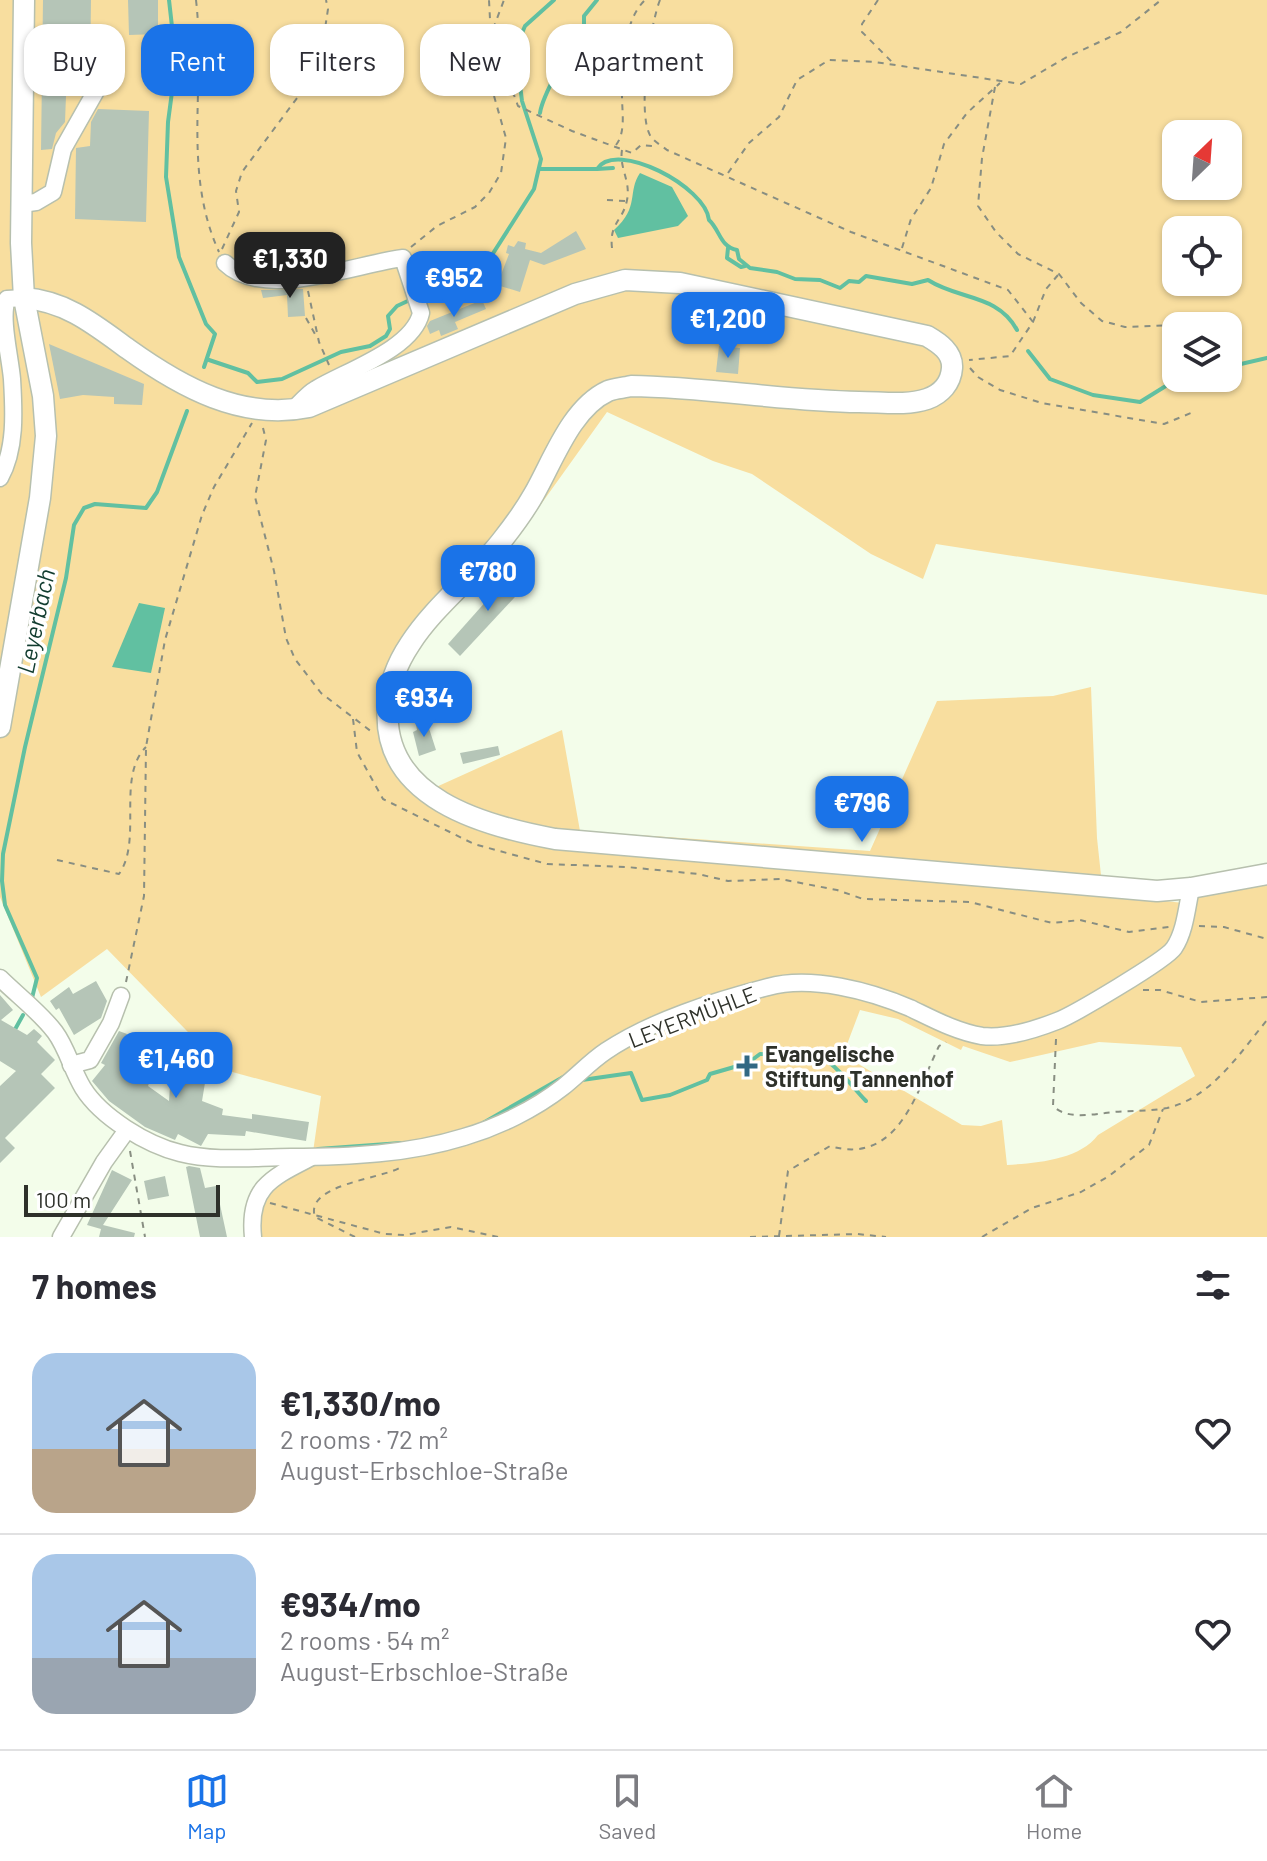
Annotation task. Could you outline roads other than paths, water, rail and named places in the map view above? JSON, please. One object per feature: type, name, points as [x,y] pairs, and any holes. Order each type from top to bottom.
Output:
[{"type":"main road","points":[[0,727],[42,483],[46,436],[43,396],[24,298],[21,204],[24,0]]},
{"type":"main road","points":[[24,298],[57,303],[92,323],[152,366],[254,420],[293,410],[387,375],[575,294],[625,280],[680,283],[927,336],[942,345],[952,362],[950,379],[944,389],[930,399],[909,403],[802,400],[653,386],[608,391],[575,420],[532,497],[502,541],[410,642],[397,666],[388,696],[387,732],[390,745],[402,765],[427,792],[455,810],[521,832],[555,839],[1157,891],[1267,874]]},
{"type":"street","points":[[21,204],[36,202],[53,192],[63,149],[93,96]]},
{"type":"street","points":[[222,258],[237,274],[258,280],[342,273],[403,258],[414,285],[420,321],[398,345],[312,391],[293,410]]},
{"type":"street","points":[[0,478],[10,455],[12,434],[11,375],[1,309],[7,299],[24,298]]},
{"type":"street","name":"LEYERMÜHLE","points":[[0,978],[55,1032],[85,1091],[127,1130],[182,1154],[205,1157],[311,1157],[403,1151],[465,1137],[493,1126],[549,1097],[596,1058],[621,1043],[677,1017],[771,986],[808,981],[831,985],[904,1006],[983,1036],[1006,1036],[1033,1029],[1071,1016],[1125,981],[1162,962],[1177,944],[1191,888]]},
{"type":"street","points":[[71,1065],[90,1060],[106,1033],[121,996]]},
{"type":"street","points":[[61,1237],[104,1162],[127,1130]]},
{"type":"street","points":[[253,1237],[251,1208],[256,1198],[271,1180],[311,1157]]},
{"type":"waterway","name":"Leyerbach","points":[[169,0],[176,62],[168,122],[166,177],[179,257],[206,324],[215,334],[204,367]]},
{"type":"waterway","points":[[420,295],[469,282],[485,266],[534,189],[541,159],[522,101],[519,77],[524,50],[522,33],[525,26],[554,0]]},
{"type":"waterway","points":[[540,113],[558,70],[584,29],[584,16],[597,0]]},
{"type":"waterway","points":[[540,169],[597,169],[607,161],[622,160],[640,163],[677,181],[693,194],[724,242],[737,250],[739,259],[750,268],[777,272],[795,279],[820,280],[840,288],[849,281],[859,282],[866,276],[912,284],[928,280],[989,304],[1009,318],[1017,330]]},
{"type":"waterway","points":[[597,169],[613,168]]},
{"type":"waterway","points":[[728,248],[727,258],[741,267],[745,266]]},
{"type":"waterway","points":[[209,360],[248,373],[257,382],[282,379],[341,352],[370,346],[386,336],[390,329],[388,316],[397,306],[412,299]]},
{"type":"waterway","points":[[1028,351],[1050,379],[1093,395],[1140,402],[1162,388]]},
{"type":"waterway","points":[[1242,364],[1267,358]]},
{"type":"waterway","name":"Leyerbach","points":[[32,998],[37,978],[5,905],[3,854],[66,578],[74,525],[84,508],[95,504],[146,508],[157,492],[187,411]]},
{"type":"waterway","name":"Leyerbach","points":[[13,1033],[23,1015]]},
{"type":"waterway","points":[[582,1080],[631,1073],[642,1100],[670,1095],[707,1080],[710,1074],[748,1063],[760,1054],[803,1052],[830,1064],[866,1101]]},
{"type":"waterway","points":[[483,1123],[565,1076]]},
{"type":"waterway","points":[[318,1149],[401,1143]]},
{"type":"place","name":"Evangelische Stiftung Tannenhof","points":[[747,1066]]}]
